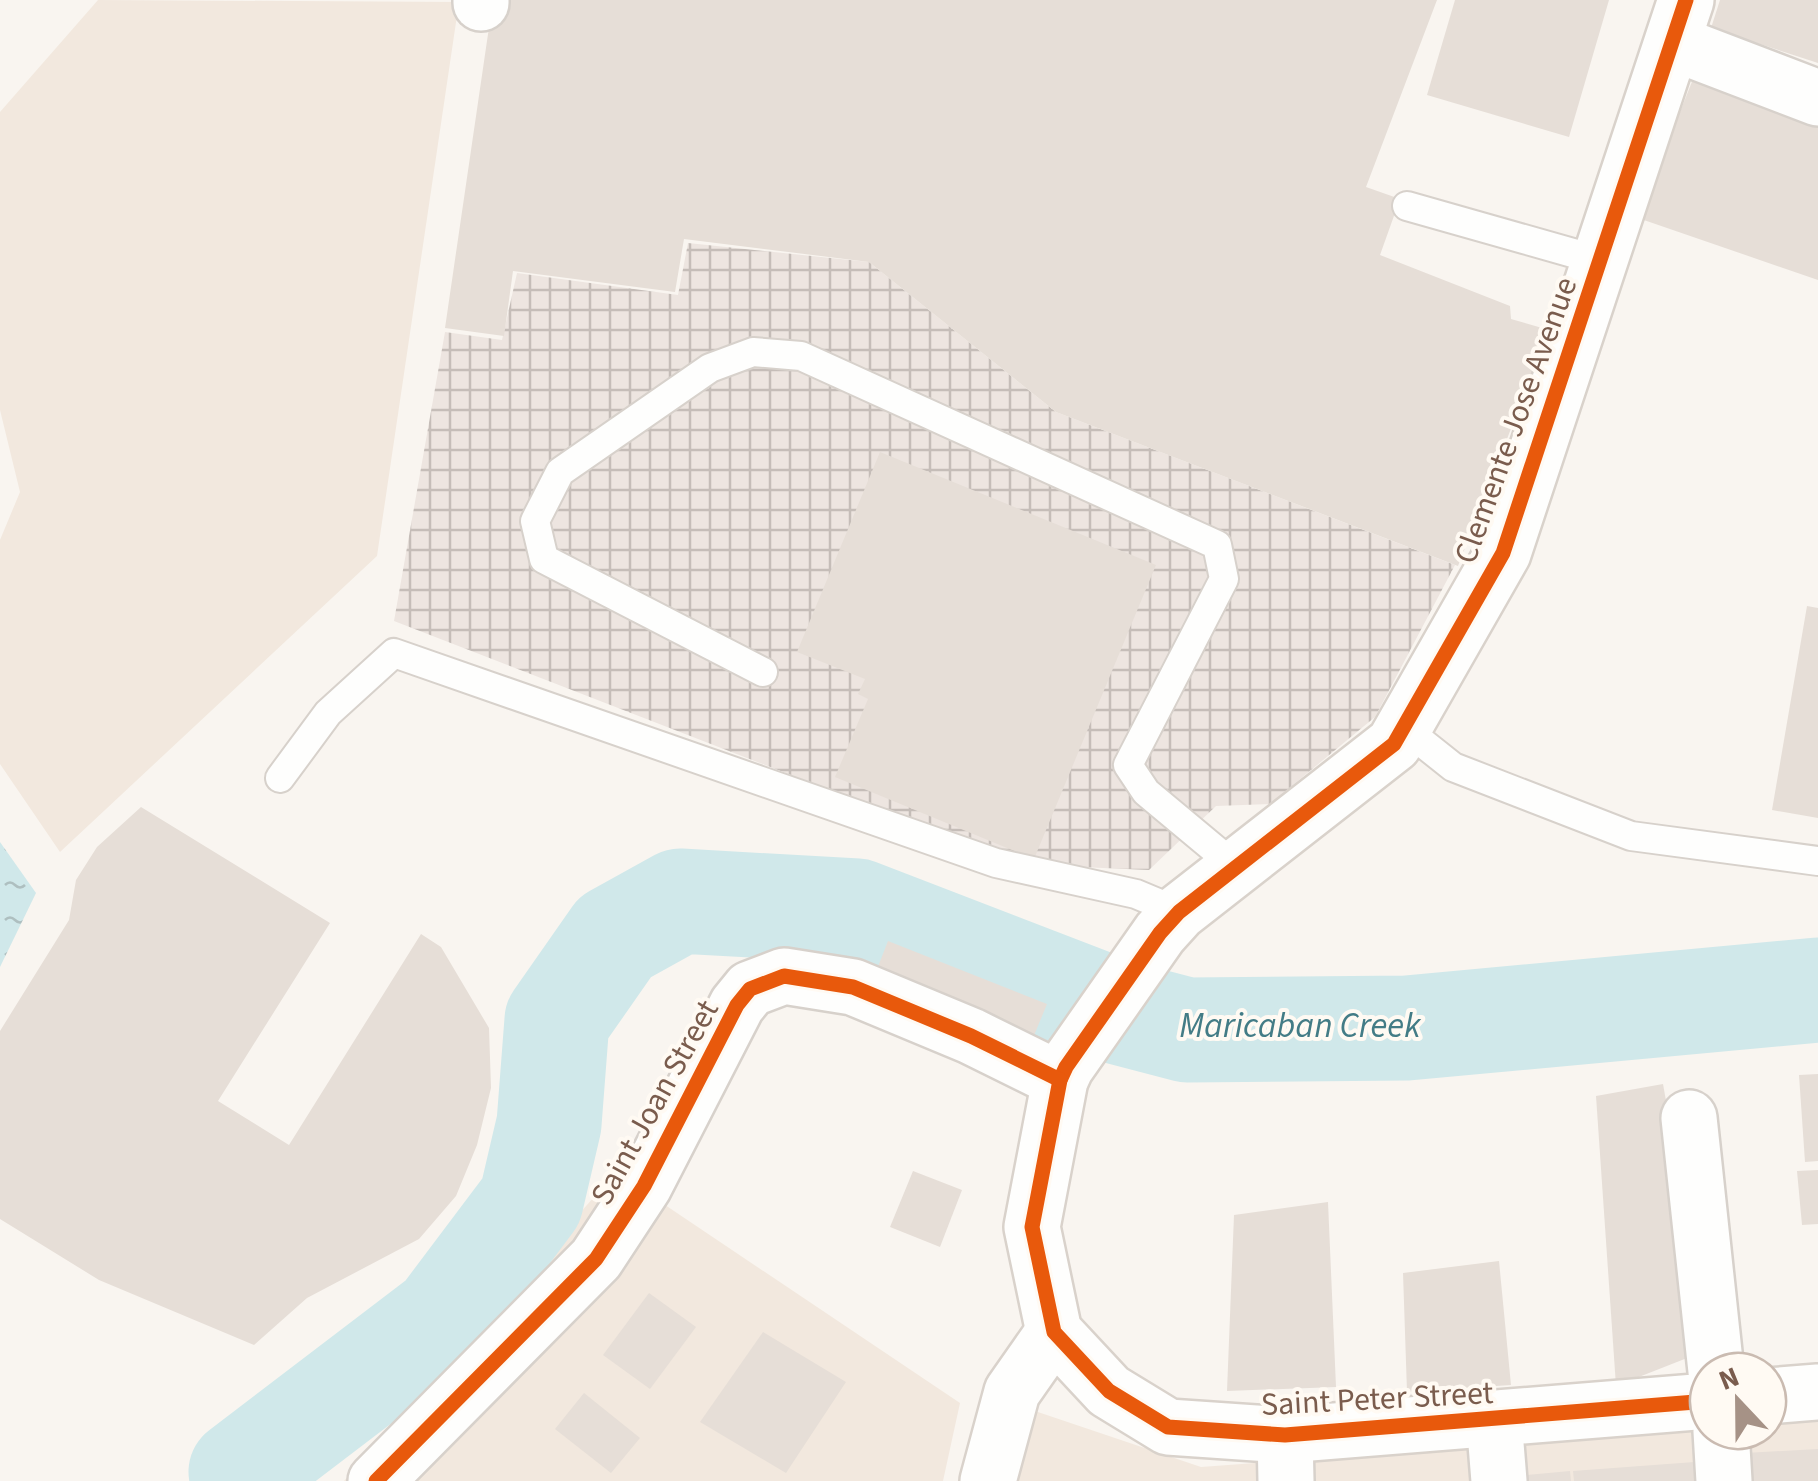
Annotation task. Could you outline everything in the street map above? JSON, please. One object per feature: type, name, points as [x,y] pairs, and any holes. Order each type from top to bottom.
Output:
[{"type":"street","points":[[1680,22],[1818,98]]},
{"type":"street","name":"Clemente Jose Avenue","points":[[1063,1074],[1170,922],[1394,744],[1404,728],[1503,553],[1680,22]]},
{"type":"street","name":"Saint Joan Street","points":[[376,1481],[596,1259],[644,1186],[737,1004],[750,989],[784,976],[853,987],[1063,1074]]},
{"type":"street","points":[[988,1481],[1012,1392],[1054,1332],[1032,1228],[1063,1074]]},
{"type":"street","points":[[1688,1118],[1714,1351]]},
{"type":"street","name":"Saint Peter Street","points":[[1054,1332],[1109,1391],[1168,1426],[1286,1458],[1494,1419],[1688,1403]]},
{"type":"street","points":[[1788,1394],[1818,1392]]},
{"type":"street","points":[[1494,1419],[1499,1481]]},
{"type":"street","points":[[1722,1451],[1724,1481]]},
{"type":"lane","points":[[1407,206],[1601,262]]},
{"type":"lane","points":[[763,672],[544,559],[536,521],[560,472],[710,368],[753,352],[801,356],[1217,545],[1224,578],[1128,765],[1146,792],[1236,867]]},
{"type":"lane","points":[[280,778],[328,712],[394,653],[996,863],[1136,894],[1170,922]]},
{"type":"lane","points":[[1404,728],[1453,767],[1631,836],[1818,861]]},
{"type":"shaded area","points":[[98,0],[459,2],[377,556],[60,852],[0,764],[0,540],[20,492],[0,410],[0,112]]},
{"type":"shaded area","points":[[688,243],[869,262],[1056,412],[1455,565],[1375,717],[1270,804],[1216,806],[1149,870],[1035,865],[832,791],[394,621],[445,332],[502,340],[517,273],[678,295]]},
{"type":"shaded area","points":[[616,1172],[960,1403],[943,1481],[344,1481]]},
{"type":"shaded area","points":[[1026,1408],[1201,1467],[1688,1431],[1688,1451],[1788,1451],[1788,1423],[1818,1421],[1818,1481],[1006,1481]]},
{"type":"water","points":[[0,842],[36,893],[0,967]]},
{"type":"building","points":[[493,0],[1437,0],[1366,187],[1400,199],[1380,255],[1510,306],[1511,319],[1549,330],[1458,566],[1056,412],[869,262],[684,239],[675,292],[513,271],[504,336],[445,328]]},
{"type":"building","points":[[1455,0],[1609,0],[1569,137],[1427,95]]},
{"type":"building","points":[[1720,0],[1818,0],[1818,63],[1711,28]]},
{"type":"building","points":[[1695,74],[1818,127],[1818,280],[1638,218]]},
{"type":"building","points":[[880,452],[1156,565],[1034,859],[835,777],[868,699],[858,694],[865,679],[797,652]]},
{"type":"building","points":[[1807,606],[1818,608],[1818,818],[1772,810]]},
{"type":"building","points":[[141,807],[330,923],[218,1101],[289,1145],[421,934],[441,947],[489,1028],[491,1088],[477,1145],[456,1196],[419,1239],[307,1298],[254,1345],[99,1280],[0,1219],[0,1031],[69,920],[76,880],[97,847]]},
{"type":"building","points":[[888,941],[1047,1004],[1028,1050],[870,987]]},
{"type":"building","points":[[1818,1074],[1818,1161],[1805,1162],[1799,1075]]},
{"type":"building","points":[[1663,1084],[1710,1349],[1688,1351],[1688,1358],[1616,1386],[1596,1096]]},
{"type":"building","points":[[1818,1170],[1818,1224],[1802,1225],[1797,1171]]},
{"type":"building","points":[[913,1171],[962,1190],[940,1247],[890,1227]]},
{"type":"building","points":[[1328,1202],[1336,1387],[1227,1391],[1234,1215]]},
{"type":"building","points":[[1499,1261],[1511,1385],[1407,1392],[1403,1273]]},
{"type":"building","points":[[649,1293],[696,1327],[650,1389],[603,1355]]},
{"type":"building","points":[[763,1332],[846,1382],[786,1473],[700,1422]]},
{"type":"building","points":[[584,1393],[640,1438],[611,1473],[555,1429]]},
{"type":"building","points":[[1818,1449],[1818,1481],[1747,1481],[1745,1453]]},
{"type":"building","points":[[1708,1461],[1710,1481],[1574,1481],[1573,1471]]},
{"type":"building","points":[[1570,1471],[1571,1481],[1516,1481],[1516,1476]]},
{"type":"waterway","name":"Maricaban Creek","points":[[241,1472],[443,1318],[531,1201],[549,1124],[557,1020],[615,937],[680,901],[857,911],[1122,1013],[1187,1030],[1407,1028],[1818,990]]},
{"type":"waterway","name":"Maricaban Creek","points":[[224,1481],[241,1472]]},
{"type":"cycle path","points":[[1686,0],[1503,553],[1394,744],[1179,912],[1066,1067],[1060,1080],[1032,1227],[1054,1332],[1109,1391],[1168,1427],[1285,1435],[1688,1403]]},
{"type":"cycle path","points":[[376,1481],[596,1259],[644,1186],[737,1005],[750,989],[784,976],[853,987],[971,1036],[1060,1080]]}]
